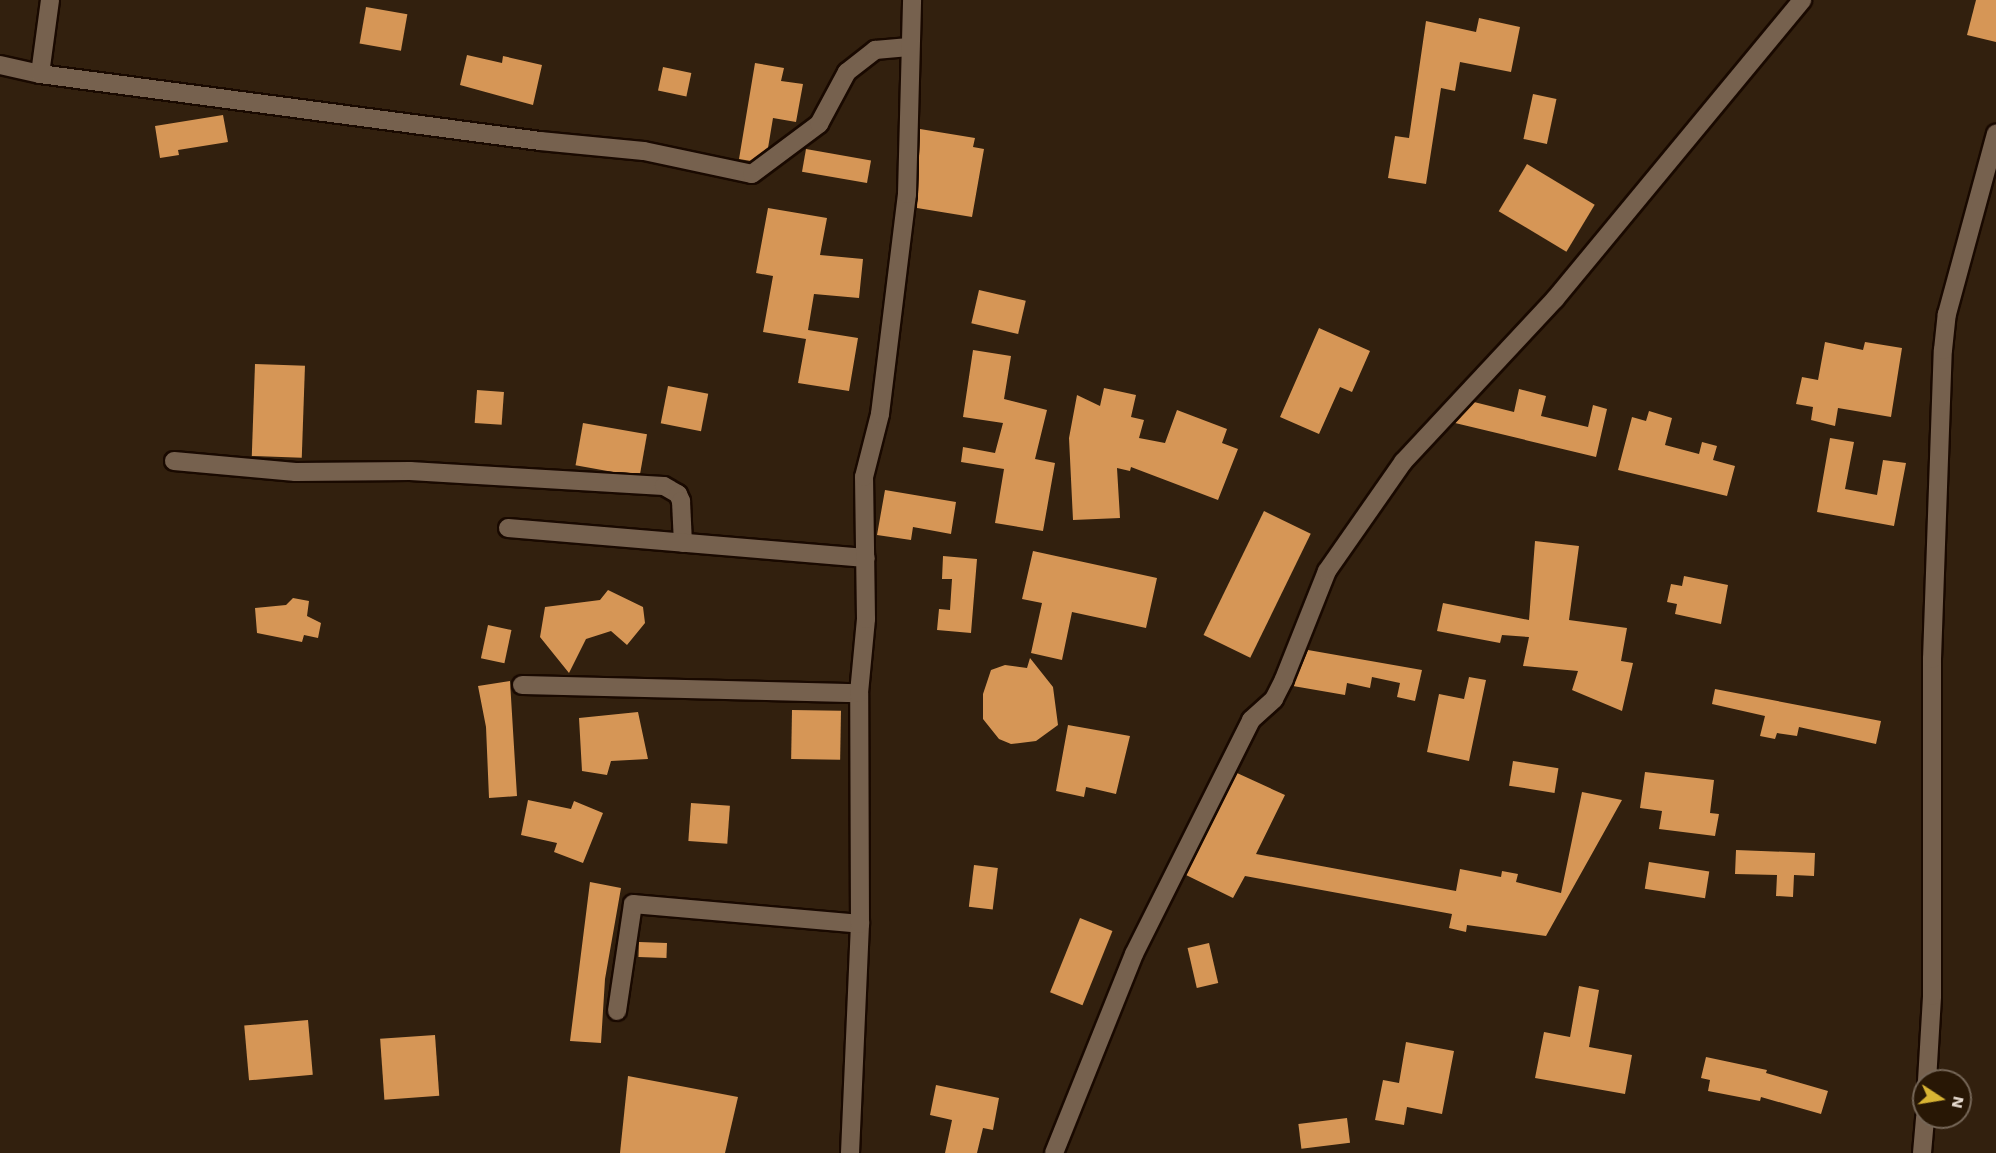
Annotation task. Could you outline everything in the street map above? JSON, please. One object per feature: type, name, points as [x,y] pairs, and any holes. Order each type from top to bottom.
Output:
[{"type":"street","points":[[40,74],[50,0]]},
{"type":"street","points":[[850,1153],[860,924],[859,693],[866,558],[864,477],[880,414],[907,194],[912,0]]},
{"type":"street","points":[[1054,1153],[1134,954],[1251,720],[1274,699],[1327,571],[1403,462],[1555,299],[1802,0]]},
{"type":"street","points":[[0,65],[40,74],[540,141],[644,151],[752,174],[819,124],[847,72],[875,51],[909,47]]},
{"type":"street","points":[[1928,1069],[1932,996],[1932,659],[1943,350],[1947,314],[1996,134]]},
{"type":"street","points":[[174,461],[296,472],[410,471],[664,486],[678,494],[683,543]]},
{"type":"street","points":[[508,528],[866,558]]},
{"type":"street","points":[[522,685],[859,693]]},
{"type":"street","points":[[616,1011],[633,904],[860,924]]},
{"type":"street","points":[[1922,1153],[1923,1129]]},
{"type":"building","points":[[1976,0],[1996,0],[1996,42],[1967,35]]},
{"type":"building","points":[[366,7],[407,14],[401,51],[360,43]]},
{"type":"building","points":[[1479,18],[1520,27],[1511,72],[1460,62],[1455,91],[1441,88],[1426,184],[1388,178],[1395,136],[1409,138],[1426,21],[1476,32]]},
{"type":"building","points":[[467,55],[502,63],[503,56],[542,65],[533,105],[460,85]]},
{"type":"building","points":[[755,63],[784,68],[781,81],[803,84],[796,122],[773,118],[768,148],[751,161],[739,159]]},
{"type":"building","points":[[663,67],[691,73],[686,97],[658,90]]},
{"type":"building","points":[[1533,94],[1556,99],[1547,144],[1523,139]]},
{"type":"building","points":[[223,115],[228,142],[178,150],[179,155],[160,158],[155,126]]},
{"type":"building","points":[[920,129],[975,138],[973,147],[984,149],[972,217],[917,208]]},
{"type":"building","points":[[806,149],[871,160],[867,183],[802,172]]},
{"type":"building","points":[[1527,164],[1595,205],[1566,252],[1499,211]]},
{"type":"building","points":[[768,208],[827,218],[820,255],[863,259],[859,298],[814,294],[808,330],[858,338],[849,391],[798,383],[806,339],[763,332],[773,276],[756,273]]},
{"type":"building","points":[[979,290],[1026,301],[1018,334],[971,323]]},
{"type":"building","points":[[1319,328],[1370,351],[1352,392],[1340,387],[1319,434],[1280,417]]},
{"type":"building","points":[[1825,342],[1863,350],[1865,342],[1902,348],[1891,417],[1838,408],[1835,426],[1811,420],[1813,407],[1796,404],[1802,377],[1818,380]]},
{"type":"building","points":[[973,350],[1011,356],[1004,399],[1047,410],[1035,459],[1055,463],[1043,531],[995,523],[1004,469],[961,462],[963,447],[995,453],[1003,423],[963,417]]},
{"type":"building","points":[[255,364],[305,366],[302,458],[252,456]]},
{"type":"building","points":[[668,386],[708,394],[701,431],[661,423]]},
{"type":"building","points":[[1104,388],[1136,395],[1131,417],[1144,420],[1139,438],[1165,443],[1177,410],[1227,429],[1222,443],[1238,449],[1218,500],[1131,467],[1130,471],[1117,468],[1120,518],[1073,520],[1069,438],[1077,395],[1100,406]]},
{"type":"building","points":[[1519,389],[1546,396],[1541,416],[1588,427],[1593,405],[1607,409],[1596,457],[1455,423],[1474,402],[1514,412]]},
{"type":"building","points":[[477,390],[504,392],[502,425],[475,423]]},
{"type":"building","points":[[1649,411],[1672,418],[1665,445],[1699,454],[1702,442],[1717,446],[1713,460],[1735,466],[1727,496],[1618,470],[1632,417],[1646,421]]},
{"type":"building","points":[[583,423],[647,434],[640,477],[576,465]]},
{"type":"building","points":[[1830,438],[1854,442],[1845,489],[1877,495],[1883,460],[1906,463],[1894,526],[1817,512]]},
{"type":"building","points":[[885,490],[956,502],[951,534],[913,527],[911,540],[877,535]]},
{"type":"building","points":[[1264,511],[1311,534],[1250,658],[1204,635]]},
{"type":"building","points":[[1535,541],[1579,546],[1569,620],[1627,628],[1621,661],[1633,663],[1622,711],[1572,690],[1578,671],[1523,666],[1529,637],[1502,635],[1500,643],[1437,631],[1443,603],[1529,620]]},
{"type":"building","points":[[1033,551],[1157,578],[1146,628],[1072,612],[1062,660],[1031,653],[1042,603],[1022,599]]},
{"type":"building","points":[[943,556],[977,559],[971,633],[937,630],[939,609],[950,610],[952,579],[942,579]]},
{"type":"building","points":[[1684,576],[1728,585],[1721,624],[1675,614],[1677,604],[1667,602],[1671,584],[1682,586]]},
{"type":"building","points":[[608,590],[643,607],[645,623],[627,645],[611,631],[586,639],[569,673],[540,637],[545,607],[600,600]]},
{"type":"building","points":[[293,598],[309,601],[307,616],[321,623],[318,638],[304,635],[302,642],[257,633],[255,608],[286,605]]},
{"type":"building","points":[[488,625],[511,630],[504,663],[481,658]]},
{"type":"building","points":[[1308,650],[1422,670],[1415,701],[1397,697],[1400,683],[1372,677],[1370,688],[1347,683],[1345,695],[1293,686]]},
{"type":"building","points":[[1030,658],[1053,687],[1058,725],[1036,741],[1011,744],[999,739],[983,719],[983,694],[991,670],[1005,665],[1027,668]]},
{"type":"building","points":[[1469,677],[1486,680],[1469,761],[1427,752],[1439,694],[1464,699]]},
{"type":"building","points":[[510,681],[517,796],[489,798],[486,727],[478,686]]},
{"type":"building","points":[[1715,689],[1881,721],[1876,744],[1799,727],[1797,736],[1777,733],[1775,739],[1760,736],[1765,716],[1712,704]]},
{"type":"building","points":[[792,710],[841,711],[840,760],[791,759]]},
{"type":"building","points":[[638,712],[648,759],[611,761],[607,775],[582,771],[579,718]]},
{"type":"building","points":[[1068,725],[1130,736],[1116,794],[1086,787],[1084,797],[1056,791]]},
{"type":"building","points":[[1513,761],[1558,768],[1555,793],[1509,786]]},
{"type":"building","points":[[1645,772],[1714,780],[1710,813],[1719,814],[1715,836],[1659,829],[1662,811],[1640,808]]},
{"type":"building","points":[[1237,773],[1285,795],[1256,854],[1456,891],[1460,869],[1501,877],[1502,871],[1518,874],[1516,882],[1561,893],[1582,792],[1622,800],[1546,936],[1467,925],[1466,932],[1449,928],[1452,914],[1245,876],[1233,898],[1186,875]]},
{"type":"building","points":[[528,800],[571,809],[574,801],[603,813],[583,863],[554,852],[557,843],[521,835]]},
{"type":"building","points":[[691,803],[730,806],[727,844],[688,841]]},
{"type":"building","points":[[1736,850],[1815,853],[1814,876],[1794,875],[1793,897],[1776,896],[1777,875],[1735,874]]},
{"type":"building","points":[[1649,862],[1709,872],[1705,898],[1645,889]]},
{"type":"building","points":[[974,865],[998,868],[993,910],[969,907]]},
{"type":"building","points":[[590,882],[621,888],[605,979],[601,1043],[570,1041]]},
{"type":"building","points":[[1080,918],[1112,931],[1082,1005],[1050,992]]},
{"type":"building","points":[[639,942],[667,943],[666,958],[638,957]]},
{"type":"building","points":[[1209,943],[1218,983],[1197,988],[1188,948]]},
{"type":"building","points":[[1579,986],[1599,990],[1589,1047],[1632,1055],[1625,1094],[1535,1078],[1544,1032],[1570,1037]]},
{"type":"building","points":[[308,1020],[313,1075],[249,1080],[244,1026]]},
{"type":"building","points":[[435,1035],[439,1096],[384,1100],[380,1039]]},
{"type":"building","points":[[1406,1042],[1454,1051],[1442,1114],[1407,1107],[1404,1125],[1375,1120],[1383,1080],[1399,1083]]},
{"type":"building","points":[[1706,1057],[1767,1070],[1766,1073],[1828,1091],[1821,1114],[1761,1097],[1760,1101],[1708,1091],[1710,1080],[1701,1078]]},
{"type":"building","points":[[628,1076],[738,1097],[725,1153],[620,1153]]},
{"type":"building","points":[[936,1085],[999,1098],[993,1130],[983,1128],[977,1153],[945,1153],[952,1120],[930,1115]]},
{"type":"building","points":[[1347,1118],[1350,1143],[1301,1149],[1298,1124]]}]
